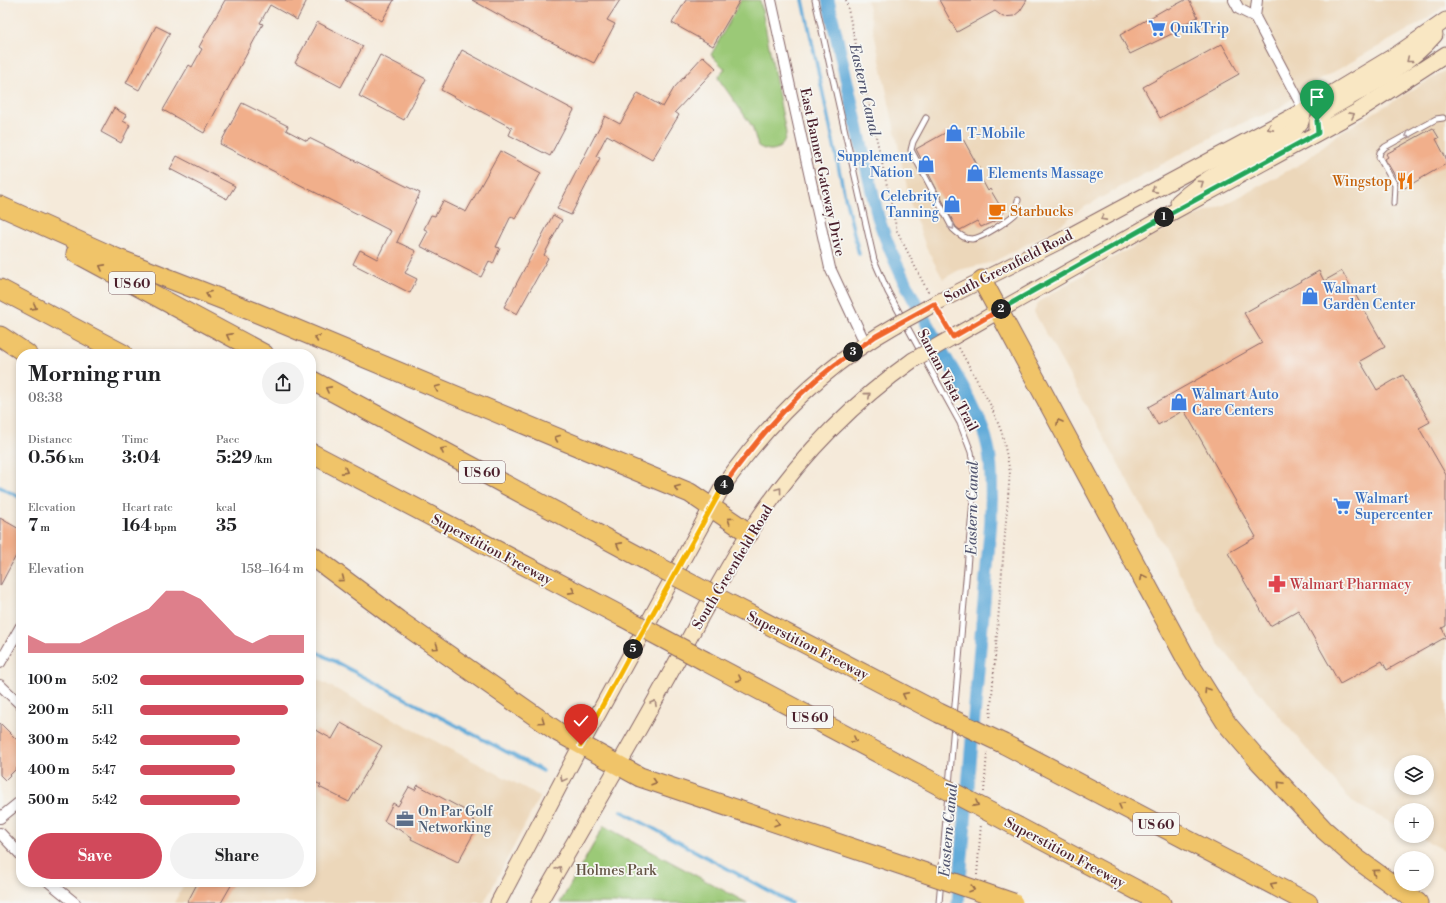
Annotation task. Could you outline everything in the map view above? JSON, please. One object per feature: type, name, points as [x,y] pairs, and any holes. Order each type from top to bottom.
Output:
[{"type":"highway","points":[[0,206],[116,258],[257,312],[690,493],[749,533]]},
{"type":"highway","name":"US 60","points":[[0,212],[255,349]]},
{"type":"highway","points":[[982,280],[1187,660],[1227,724],[1258,760],[1323,829],[1357,859],[1418,903]]},
{"type":"highway","points":[[0,289],[114,349]]},
{"type":"highway","points":[[0,336],[20,349]]},
{"type":"highway","name":"Superstition Freeway","points":[[316,383],[653,564],[996,744],[1308,903]]},
{"type":"highway","name":"Superstition Freeway","points":[[316,456],[1161,903]]},
{"type":"highway","points":[[316,559],[398,620],[558,732],[640,778],[1013,903]]},
{"type":"main road","name":"South Greenfield Road","points":[[498,903],[581,745],[710,507],[745,455],[792,402],[828,370],[865,343],[934,304],[1058,242],[1304,110],[1400,52],[1446,21]]},
{"type":"main road","points":[[1318,133],[1317,121],[1320,117],[1406,63],[1425,47],[1446,21]]},
{"type":"main road","name":"South Greenfield Road","points":[[539,903],[619,766],[749,533],[778,490],[819,442],[843,417],[914,360],[955,340],[999,310],[1162,218],[1377,100],[1446,54]]},
{"type":"main road","points":[[1162,218],[1193,189],[1209,177],[1293,132],[1301,122],[1304,110]]},
{"type":"street","name":"East Banner Gateway Drive","points":[[771,0],[830,268],[865,343]]},
{"type":"street","points":[[1234,0],[1239,9],[1255,17],[1304,110]]},
{"type":"street","points":[[1255,17],[1258,0]]},
{"type":"street","points":[[0,663],[16,635]]},
{"type":"street","points":[[0,685],[16,700]]},
{"type":"street","points":[[0,818],[16,805]]},
{"type":"street","points":[[0,833],[16,850]]},
{"type":"street","points":[[55,887],[75,903]]},
{"type":"lane","name":"Santan Vista Trail","points":[[815,0],[874,260],[888,292],[960,423],[971,452],[975,477],[939,903]]},
{"type":"lane","points":[[926,118],[913,142],[911,150],[953,229],[958,234],[968,238],[978,237],[1015,214],[1018,200]]},
{"type":"lane","points":[[1394,203],[1395,185],[1379,158],[1380,152],[1385,147],[1436,119],[1442,118]]},
{"type":"path","points":[[846,0],[897,231],[934,304],[990,404],[1002,433],[1010,472],[990,721]]},
{"type":"path","points":[[984,792],[996,744]]},
{"type":"path","points":[[977,879],[981,824]]},
{"type":"shaded area","points":[[867,0],[1446,0],[1446,5],[1422,22],[1314,83],[1276,110],[1225,130],[1079,210],[1054,230],[993,262],[959,270],[943,279],[926,247],[911,206]]},
{"type":"shaded area","points":[[1446,70],[1446,851],[1431,843],[1434,843],[1434,803],[1394,803],[1394,824],[1352,802],[1219,645],[1034,312],[1038,303],[1043,299],[1101,264],[1176,224],[1224,205],[1304,162],[1338,134]]},
{"type":"shaded area","points":[[316,679],[540,796],[484,903],[174,903],[182,887],[316,887]]},
{"type":"green space","points":[[741,0],[760,0],[786,133],[785,139],[780,147],[772,150],[758,146],[752,126],[718,78],[725,69],[711,55]]},
{"type":"green space","name":"Holmes Park","points":[[604,826],[747,903],[560,903]]},
{"type":"building","points":[[225,0],[307,0],[297,20],[270,5],[260,23],[263,24],[204,133],[163,110],[189,65],[192,67],[202,49],[199,47]]},
{"type":"building","points":[[345,0],[394,0],[382,21]]},
{"type":"building","points":[[472,0],[620,0],[607,20],[615,24],[594,63],[521,27]]},
{"type":"building","points":[[686,0],[740,0],[713,46],[672,23]]},
{"type":"building","points":[[939,0],[1027,0],[1020,11],[1014,16],[1003,17],[995,11],[957,32]]},
{"type":"building","name":"QuikTrip","points":[[1185,0],[1189,0],[1198,17],[1180,26],[1182,29],[1130,54],[1120,35],[1167,8],[1168,9]]},
{"type":"building","points":[[317,22],[363,46],[341,87],[295,63]]},
{"type":"building","points":[[156,26],[170,33],[139,90],[126,83]]},
{"type":"building","name":"QuikTrip","points":[[1222,44],[1239,74],[1160,118],[1143,87]]},
{"type":"building","points":[[462,50],[574,110],[550,156],[509,135],[512,128],[441,90]]},
{"type":"building","points":[[380,55],[426,79],[404,120],[359,96]]},
{"type":"building","points":[[703,56],[716,68],[675,112],[679,115],[652,160],[607,135],[596,156],[600,158],[571,215],[557,209],[605,116],[620,124],[638,93],[663,107],[674,88]]},
{"type":"building","points":[[242,103],[288,126],[286,130],[307,141],[309,138],[420,193],[397,242],[416,251],[405,273],[417,279],[410,293],[353,264],[360,250],[377,259],[391,231],[220,144]]},
{"type":"building","points":[[114,108],[126,115],[123,121],[130,125],[121,143],[101,132]]},
{"type":"building","points":[[954,128],[961,140],[963,139],[979,168],[976,169],[988,191],[990,189],[1003,211],[1000,219],[981,227],[977,221],[960,230],[956,227],[916,149]]},
{"type":"building","points":[[1433,128],[1439,138],[1436,139],[1446,158],[1446,164],[1403,189],[1385,159],[1388,157],[1386,154]]},
{"type":"building","points":[[500,151],[541,173],[515,219],[511,216],[496,247],[500,248],[493,264],[489,261],[481,277],[420,246],[428,231],[424,229],[431,215],[435,216],[443,201],[466,212]]},
{"type":"building","points":[[177,156],[235,186],[227,199],[170,169]]},
{"type":"building","points":[[553,215],[562,220],[544,255],[548,258],[517,314],[504,307]]},
{"type":"building","name":"Walmart Supercenter","points":[[1319,271],[1324,281],[1342,271],[1385,347],[1360,361],[1377,390],[1403,375],[1430,422],[1419,428],[1446,475],[1446,626],[1442,628],[1446,637],[1387,670],[1382,661],[1340,684],[1298,610],[1270,626],[1228,553],[1256,537],[1184,410],[1158,425],[1148,407],[1262,343],[1244,313]]},
{"type":"building","points":[[0,518],[16,527],[16,556],[0,586]]},
{"type":"building","points":[[0,723],[16,739],[16,769],[5,780],[0,775]]},
{"type":"building","points":[[341,723],[382,746],[349,802],[319,787],[321,785],[316,782],[316,730],[332,739]]},
{"type":"building","points":[[418,785],[472,814],[470,818],[475,821],[472,826],[476,829],[458,862],[411,839],[412,837],[384,821],[393,803],[398,806],[409,787],[415,790]]},
{"type":"building","points":[[195,887],[230,887],[221,903],[187,903]]},
{"type":"waterway","points":[[803,0],[843,188],[859,254]]},
{"type":"waterway","name":"Eastern Canal","points":[[828,0],[878,217],[892,255],[910,291],[977,414],[990,456],[991,520],[958,903]]},
{"type":"waterway","points":[[0,487],[16,495]]},
{"type":"waterway","points":[[316,652],[543,771]]},
{"type":"waterway","points":[[621,811],[791,903]]},
{"type":"place","name":"QuikTrip","points":[[1157,28]]},
{"type":"place","name":"T-Mobile","points":[[954,133]]},
{"type":"place","name":"Supplement Nation","points":[[926,164]]},
{"type":"place","name":"Elements Massage","points":[[975,173]]},
{"type":"place","name":"Wingstop","points":[[1405,181]]},
{"type":"place","name":"Celebrity Tanning","points":[[952,204]]},
{"type":"place","name":"Starbucks","points":[[997,211]]},
{"type":"place","name":"Walmart Garden Center","points":[[1310,296]]},
{"type":"place","name":"Walmart Auto Care Centers","points":[[1179,402]]},
{"type":"place","name":"Walmart Supercenter","points":[[1342,506]]},
{"type":"place","name":"Walmart Pharmacy","points":[[1277,584]]},
{"type":"place","name":"On Par Golf Networking","points":[[405,819]]},
{"type":"route","points":[[581,745],[710,507],[723,486],[745,455],[792,402],[828,370],[876,336],[934,304],[953,337],[1171,213],[1318,133],[1316,126],[1317,121]]}]
